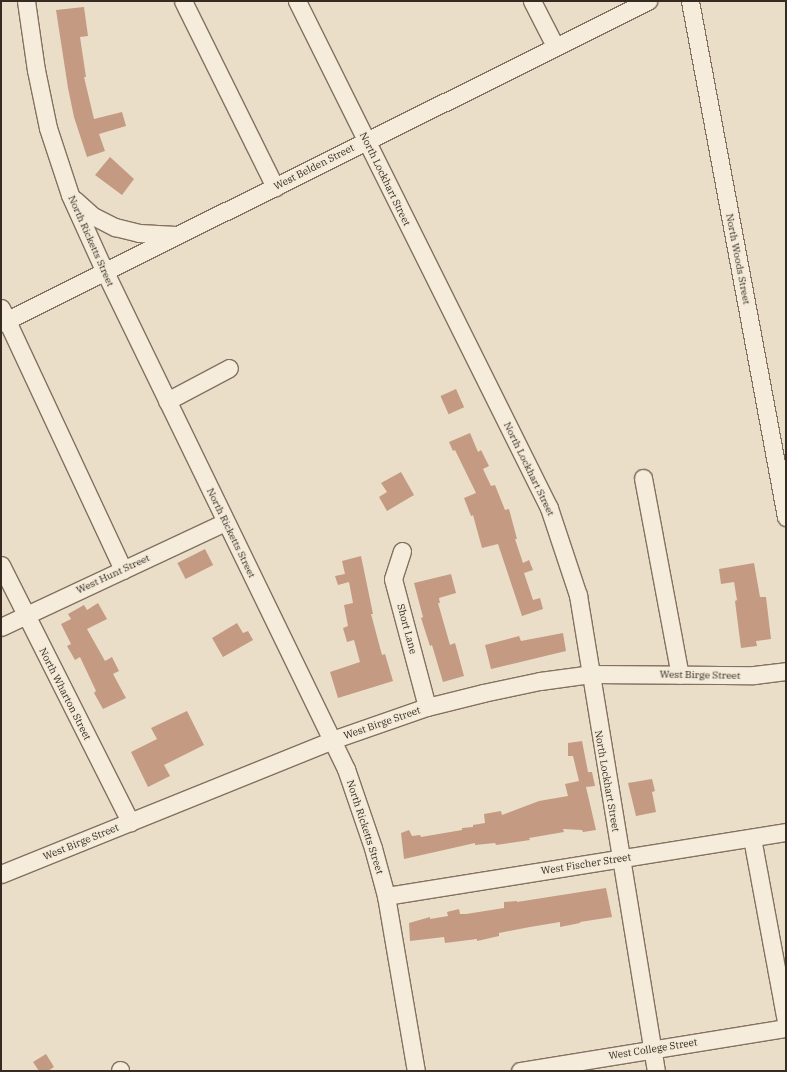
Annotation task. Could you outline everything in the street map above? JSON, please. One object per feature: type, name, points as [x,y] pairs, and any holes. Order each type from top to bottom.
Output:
[{"type":"street","name":"North Ricketts Street","points":[[26,1],[36,70],[48,128],[70,195],[104,270],[225,522],[346,769],[373,848],[386,896],[416,1071]]},
{"type":"street","points":[[183,1],[275,187]]},
{"type":"street","name":"North Lockhart Street","points":[[297,1],[549,508],[578,595],[595,707],[656,1071]]},
{"type":"street","points":[[532,1],[555,46]]},
{"type":"street","name":"West Belden Street","points":[[3,317],[180,235],[555,46],[648,1]]},
{"type":"street","name":"North Woods Street","points":[[690,1],[783,490],[786,517]]},
{"type":"street","points":[[70,195],[93,216],[116,227],[139,233],[180,235]]},
{"type":"street","points":[[3,317],[123,570]]},
{"type":"street","points":[[167,401],[229,368]]},
{"type":"street","points":[[643,478],[680,675]]},
{"type":"street","name":"West Hunt Street","points":[[1,627],[225,522]]},
{"type":"street","name":"Short Lane","points":[[402,551],[393,579],[427,707]]},
{"type":"street","name":"North Wharton Street","points":[[1,565],[25,616],[130,822]]},
{"type":"street","name":"West Birge Street","points":[[1,874],[332,740],[427,707],[540,681],[591,674],[754,675],[786,671]]},
{"type":"street","name":"West Fischer Street","points":[[386,896],[786,832]]},
{"type":"street","points":[[752,838],[786,1022]]},
{"type":"street","name":"West College Street","points":[[520,1071],[786,1028]]},
{"type":"building","points":[[84,7],[88,36],[80,37],[86,77],[84,77],[94,119],[122,112],[126,126],[99,134],[105,151],[87,157],[74,117],[56,10]]},
{"type":"building","points":[[110,157],[134,179],[122,195],[95,175]]},
{"type":"building","points":[[456,389],[464,407],[449,414],[440,396]]},
{"type":"building","points":[[470,433],[478,452],[481,450],[489,466],[483,469],[491,486],[495,485],[505,510],[509,509],[517,539],[515,539],[523,563],[529,560],[533,570],[524,573],[533,600],[540,598],[543,609],[522,616],[498,544],[482,548],[473,515],[471,516],[464,498],[476,493],[455,450],[453,451],[449,442]]},
{"type":"building","points":[[401,472],[414,495],[387,511],[379,497],[387,492],[381,483]]},
{"type":"building","points":[[205,549],[213,565],[186,579],[177,563]]},
{"type":"building","points":[[361,556],[373,614],[371,614],[382,655],[385,654],[393,681],[338,698],[330,672],[360,662],[354,640],[347,642],[343,628],[348,626],[344,605],[353,603],[349,582],[338,585],[335,576],[345,574],[342,561]]},
{"type":"building","points":[[754,563],[760,597],[766,597],[771,639],[756,641],[757,646],[741,648],[734,582],[721,584],[719,569]]},
{"type":"building","points":[[451,574],[456,593],[439,598],[440,603],[438,603],[450,645],[455,643],[464,676],[443,682],[432,645],[430,646],[421,618],[423,617],[414,583]]},
{"type":"building","points":[[98,603],[107,619],[87,629],[105,661],[112,657],[119,671],[113,674],[126,698],[103,709],[94,693],[96,691],[80,657],[75,660],[67,646],[71,644],[61,624],[71,619],[68,614],[84,605],[87,610]]},
{"type":"building","points":[[237,623],[243,633],[248,631],[253,640],[223,657],[212,638]]},
{"type":"building","points":[[563,633],[566,651],[491,669],[485,645],[519,636],[521,641]]},
{"type":"building","points":[[187,711],[204,745],[164,765],[170,776],[148,787],[131,752],[157,739],[151,728]]},
{"type":"building","points":[[582,741],[588,772],[592,772],[595,786],[586,787],[596,830],[583,832],[582,830],[563,829],[564,832],[529,838],[530,840],[496,845],[495,843],[475,845],[475,843],[404,859],[401,833],[409,830],[412,836],[420,835],[421,837],[462,830],[462,828],[473,827],[473,825],[485,823],[484,814],[501,811],[502,815],[539,801],[568,796],[565,784],[579,781],[573,756],[568,756],[568,743]]},
{"type":"building","points":[[652,779],[655,791],[652,792],[656,812],[636,816],[628,783]]},
{"type":"building","points":[[606,888],[612,917],[560,927],[560,922],[530,927],[499,933],[499,936],[477,941],[477,939],[445,943],[444,937],[410,941],[409,923],[430,917],[430,919],[448,916],[447,912],[459,909],[460,914],[466,914],[504,908],[504,902],[517,902]]},
{"type":"building","points":[[46,1054],[54,1067],[48,1071],[39,1071],[33,1062]]}]
